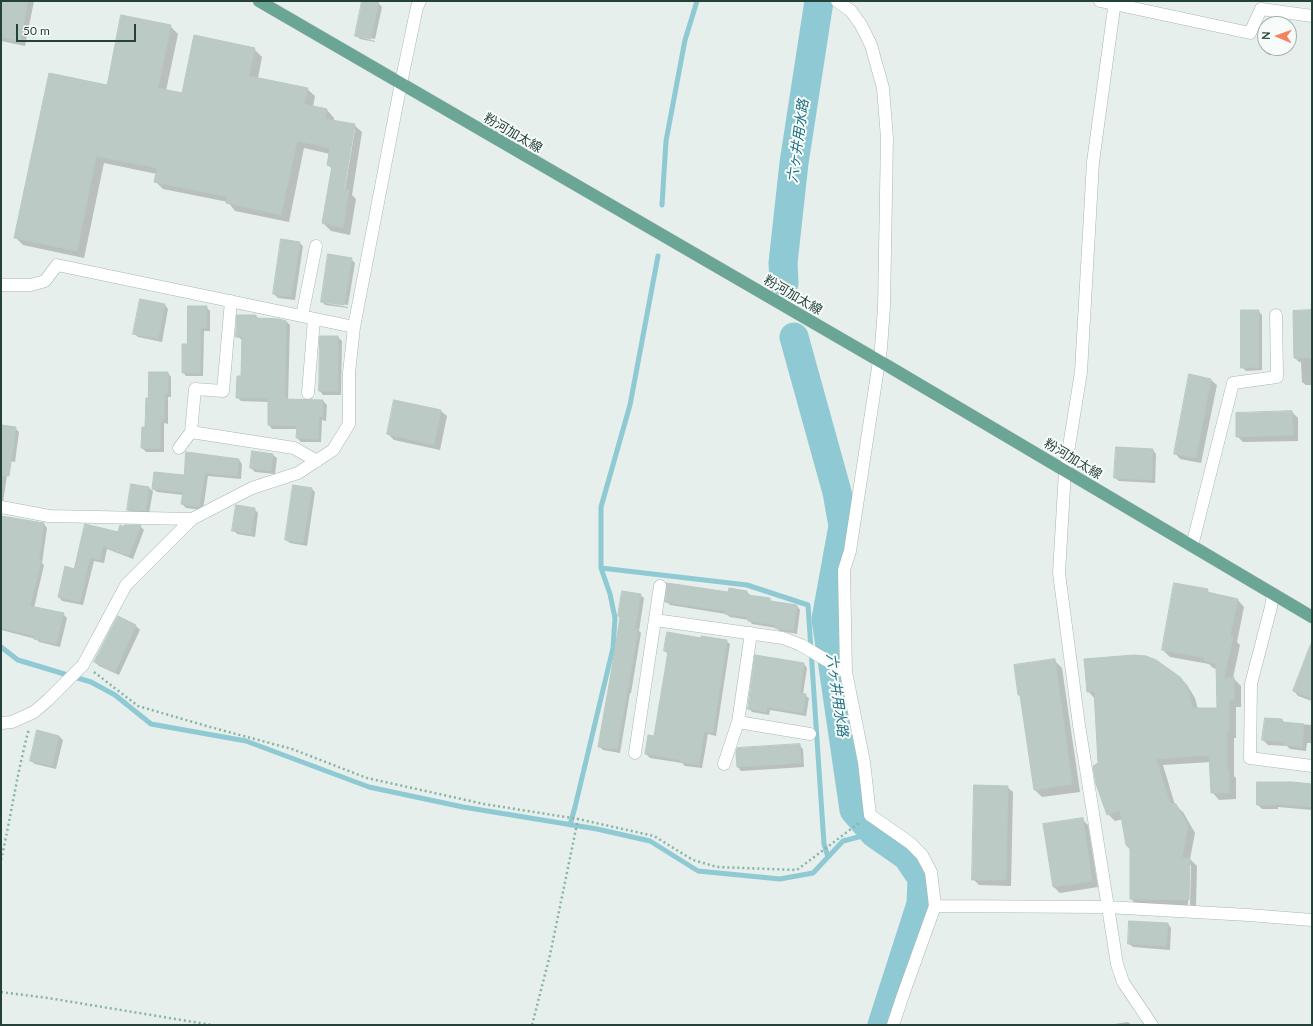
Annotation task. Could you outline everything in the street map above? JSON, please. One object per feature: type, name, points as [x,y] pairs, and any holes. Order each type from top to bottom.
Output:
[{"type":"main road","name":"粉河加太線","points":[[259,1],[880,362],[1312,617]]},
{"type":"street","points":[[1,723],[12,722],[34,712],[83,665],[126,585],[192,520],[252,488],[298,473],[333,450],[349,424],[349,374],[354,327],[401,83],[417,7],[420,1]]},
{"type":"street","points":[[837,1],[851,11],[862,25],[872,44],[883,88],[887,138],[884,307],[880,362],[850,551],[844,570],[846,672],[864,762],[870,815],[910,843],[922,855],[931,872],[935,906],[893,1025]]},
{"type":"street","points":[[1100,1],[1115,2],[1250,33],[1261,9],[1312,16]]},
{"type":"street","points":[[1115,2],[1093,162],[1081,372],[1065,471],[1059,573],[1079,725],[1117,964],[1123,982],[1152,1025]]},
{"type":"street","points":[[308,393],[308,318],[316,246]]},
{"type":"street","points":[[1,285],[31,285],[45,280],[57,264],[354,327]]},
{"type":"street","points":[[179,448],[191,432],[196,389],[223,391],[231,301]]},
{"type":"street","points":[[1192,546],[1233,383],[1278,377],[1276,315]]},
{"type":"street","points":[[191,432],[294,448],[317,461]]},
{"type":"street","points":[[1,507],[49,516],[192,520]]},
{"type":"street","points":[[635,753],[660,586]]},
{"type":"street","points":[[1273,594],[1251,684],[1250,758],[1312,766]]},
{"type":"street","points":[[655,620],[783,638],[801,645],[846,672]]},
{"type":"street","points":[[724,764],[738,722],[751,634]]},
{"type":"street","points":[[738,722],[810,734]]},
{"type":"street","points":[[935,906],[1107,907],[1312,920]]},
{"type":"path","points":[[83,665],[102,676],[138,706],[292,749],[367,778],[484,804],[578,819],[654,836],[692,860],[717,867],[797,870],[870,815]]},
{"type":"path","points":[[1,860],[23,750],[34,712]]},
{"type":"path","points":[[532,1025],[550,955],[578,819]]},
{"type":"path","points":[[1,992],[212,1025]]},
{"type":"building","points":[[1,1],[28,1],[20,41],[1,37]]},
{"type":"building","points":[[362,1],[379,1],[371,39],[355,36]]},
{"type":"building","points":[[121,15],[171,25],[158,88],[182,93],[194,35],[255,48],[249,76],[308,88],[304,104],[327,109],[325,119],[355,124],[344,190],[349,190],[343,228],[322,223],[332,166],[327,165],[330,148],[297,141],[281,215],[226,203],[228,197],[154,182],[157,168],[96,156],[77,251],[14,238],[49,73],[107,85]]},
{"type":"building","points":[[281,239],[300,242],[291,297],[273,294]]},
{"type":"building","points":[[328,254],[352,258],[344,305],[321,302]]},
{"type":"building","points":[[140,299],[165,304],[158,339],[133,334]]},
{"type":"building","points":[[188,306],[207,306],[206,328],[201,328],[200,373],[182,373],[182,344],[187,344]]},
{"type":"building","points":[[1241,310],[1259,310],[1259,367],[1241,368]]},
{"type":"building","points":[[1311,310],[1312,358],[1294,358],[1293,311]]},
{"type":"building","points":[[237,315],[256,315],[256,318],[279,319],[286,321],[285,399],[323,400],[323,417],[319,417],[318,439],[296,438],[297,426],[268,425],[268,398],[236,398],[237,376],[241,376],[242,337],[236,337]]},
{"type":"building","points":[[320,336],[338,336],[338,391],[319,391]]},
{"type":"building","points":[[149,372],[168,372],[168,394],[165,394],[164,420],[161,420],[160,449],[141,448],[142,427],[145,427]]},
{"type":"building","points":[[1189,374],[1211,379],[1196,458],[1174,454]]},
{"type":"building","points":[[394,400],[441,410],[434,445],[387,434]]},
{"type":"building","points":[[1292,411],[1293,435],[1236,437],[1236,413]]},
{"type":"building","points":[[1,425],[16,427],[9,476],[1,476]]},
{"type":"building","points":[[1116,447],[1153,449],[1152,480],[1114,478]]},
{"type":"building","points":[[252,451],[273,454],[271,471],[250,468]]},
{"type":"building","points":[[186,452],[239,459],[237,476],[205,473],[199,507],[181,504],[183,492],[152,489],[154,472],[184,475]]},
{"type":"building","points":[[131,484],[149,487],[146,511],[127,510]]},
{"type":"building","points":[[293,485],[312,488],[303,543],[285,540]]},
{"type":"building","points":[[236,505],[255,508],[251,534],[232,531]]},
{"type":"building","points":[[1,516],[44,523],[39,560],[41,561],[30,606],[64,613],[56,644],[34,639],[35,636],[1,628]]},
{"type":"building","points":[[85,524],[118,532],[120,525],[124,527],[124,525],[141,525],[129,556],[103,546],[100,560],[90,557],[80,602],[58,597],[65,566],[74,569]]},
{"type":"building","points":[[667,583],[728,592],[729,588],[747,591],[747,595],[770,598],[770,601],[797,605],[793,631],[775,628],[775,625],[748,621],[748,617],[725,614],[725,611],[665,602]]},
{"type":"building","points":[[1174,583],[1208,589],[1207,592],[1238,599],[1230,636],[1233,637],[1224,678],[1234,677],[1234,700],[1229,701],[1229,731],[1227,731],[1227,770],[1229,770],[1229,793],[1211,793],[1209,755],[1156,759],[1170,803],[1176,804],[1188,825],[1182,858],[1190,858],[1189,900],[1130,899],[1130,849],[1126,845],[1120,810],[1107,815],[1096,784],[1093,766],[1098,763],[1094,691],[1087,692],[1084,659],[1134,655],[1146,656],[1156,660],[1180,677],[1189,690],[1192,708],[1217,708],[1216,664],[1204,661],[1205,658],[1162,650]]},
{"type":"building","points":[[622,591],[641,594],[635,628],[638,629],[617,749],[598,747],[620,617],[618,616]]},
{"type":"building","points":[[118,616],[136,625],[115,672],[94,662]]},
{"type":"building","points":[[667,632],[701,638],[701,636],[727,640],[713,733],[704,731],[699,765],[680,762],[681,760],[645,754],[648,735],[654,736],[668,652],[664,651]]},
{"type":"building","points":[[1312,644],[1312,699],[1293,691]]},
{"type":"building","points":[[755,655],[804,663],[800,693],[806,694],[803,713],[767,707],[766,712],[748,709]]},
{"type":"building","points":[[1055,659],[1072,784],[1034,790],[1014,665]]},
{"type":"building","points":[[1265,718],[1282,719],[1282,722],[1304,724],[1302,747],[1284,745],[1284,742],[1262,740]]},
{"type":"building","points":[[37,730],[59,736],[52,766],[30,761]]},
{"type":"building","points":[[800,744],[801,763],[737,767],[737,748]]},
{"type":"building","points":[[1257,782],[1291,782],[1312,784],[1312,807],[1275,804],[1257,805]]},
{"type":"building","points":[[974,785],[1008,786],[1006,880],[972,880]]},
{"type":"building","points":[[1083,818],[1092,881],[1053,887],[1043,824]]},
{"type":"building","points":[[1129,921],[1168,923],[1166,946],[1128,944]]},
{"type":"waterway","points":[[662,205],[666,141],[685,40],[697,1]]},
{"type":"waterway","name":"六ヶ井用水路","points":[[784,283],[783,263],[794,163],[819,1]]},
{"type":"waterway","points":[[570,825],[613,648],[615,618],[610,594],[601,568],[601,507],[630,405],[658,256]]},
{"type":"waterway","name":"六ヶ井用水路","points":[[794,337],[837,492],[843,526],[826,619],[854,810],[874,833],[907,856],[922,878],[921,904],[882,1025]]},
{"type":"waterway","points":[[601,568],[747,585],[808,605],[824,844],[828,857]]},
{"type":"waterway","points":[[1,647],[18,660],[91,682],[115,695],[151,724],[246,741],[369,787],[463,807],[597,829],[650,841],[698,871],[780,879],[813,873],[843,841],[874,833]]}]
